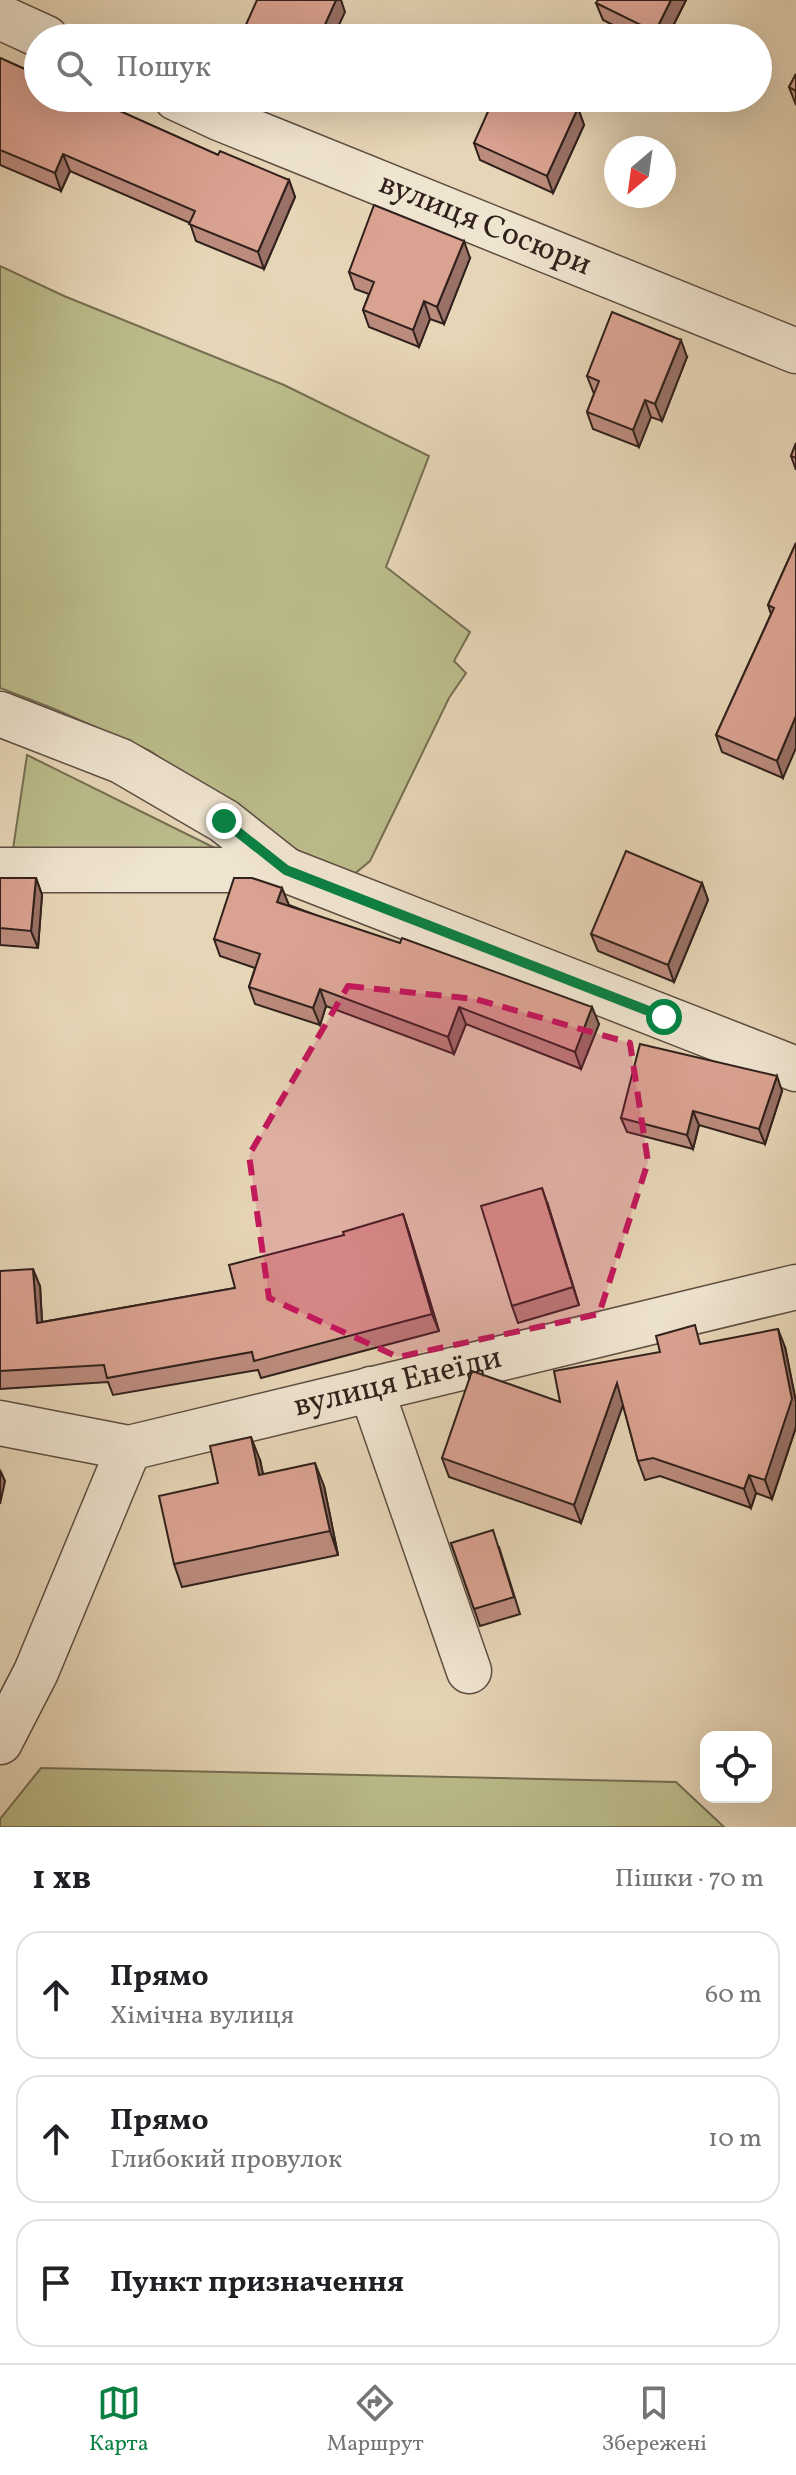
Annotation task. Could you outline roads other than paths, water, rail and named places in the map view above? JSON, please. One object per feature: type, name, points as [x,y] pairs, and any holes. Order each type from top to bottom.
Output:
[{"type":"street","points":[[0,17],[24,28]]},
{"type":"street","name":"вулиця Сосюри","points":[[206,112],[796,351]]},
{"type":"street","points":[[0,714],[121,761],[224,821],[286,870],[796,1069]]},
{"type":"street","points":[[0,870],[286,870]]},
{"type":"street","name":"вулиця Енеїди","points":[[0,1423],[129,1448],[796,1287]]},
{"type":"street","points":[[371,1389],[469,1671]]},
{"type":"street","points":[[0,1742],[36,1672],[129,1448]]}]
